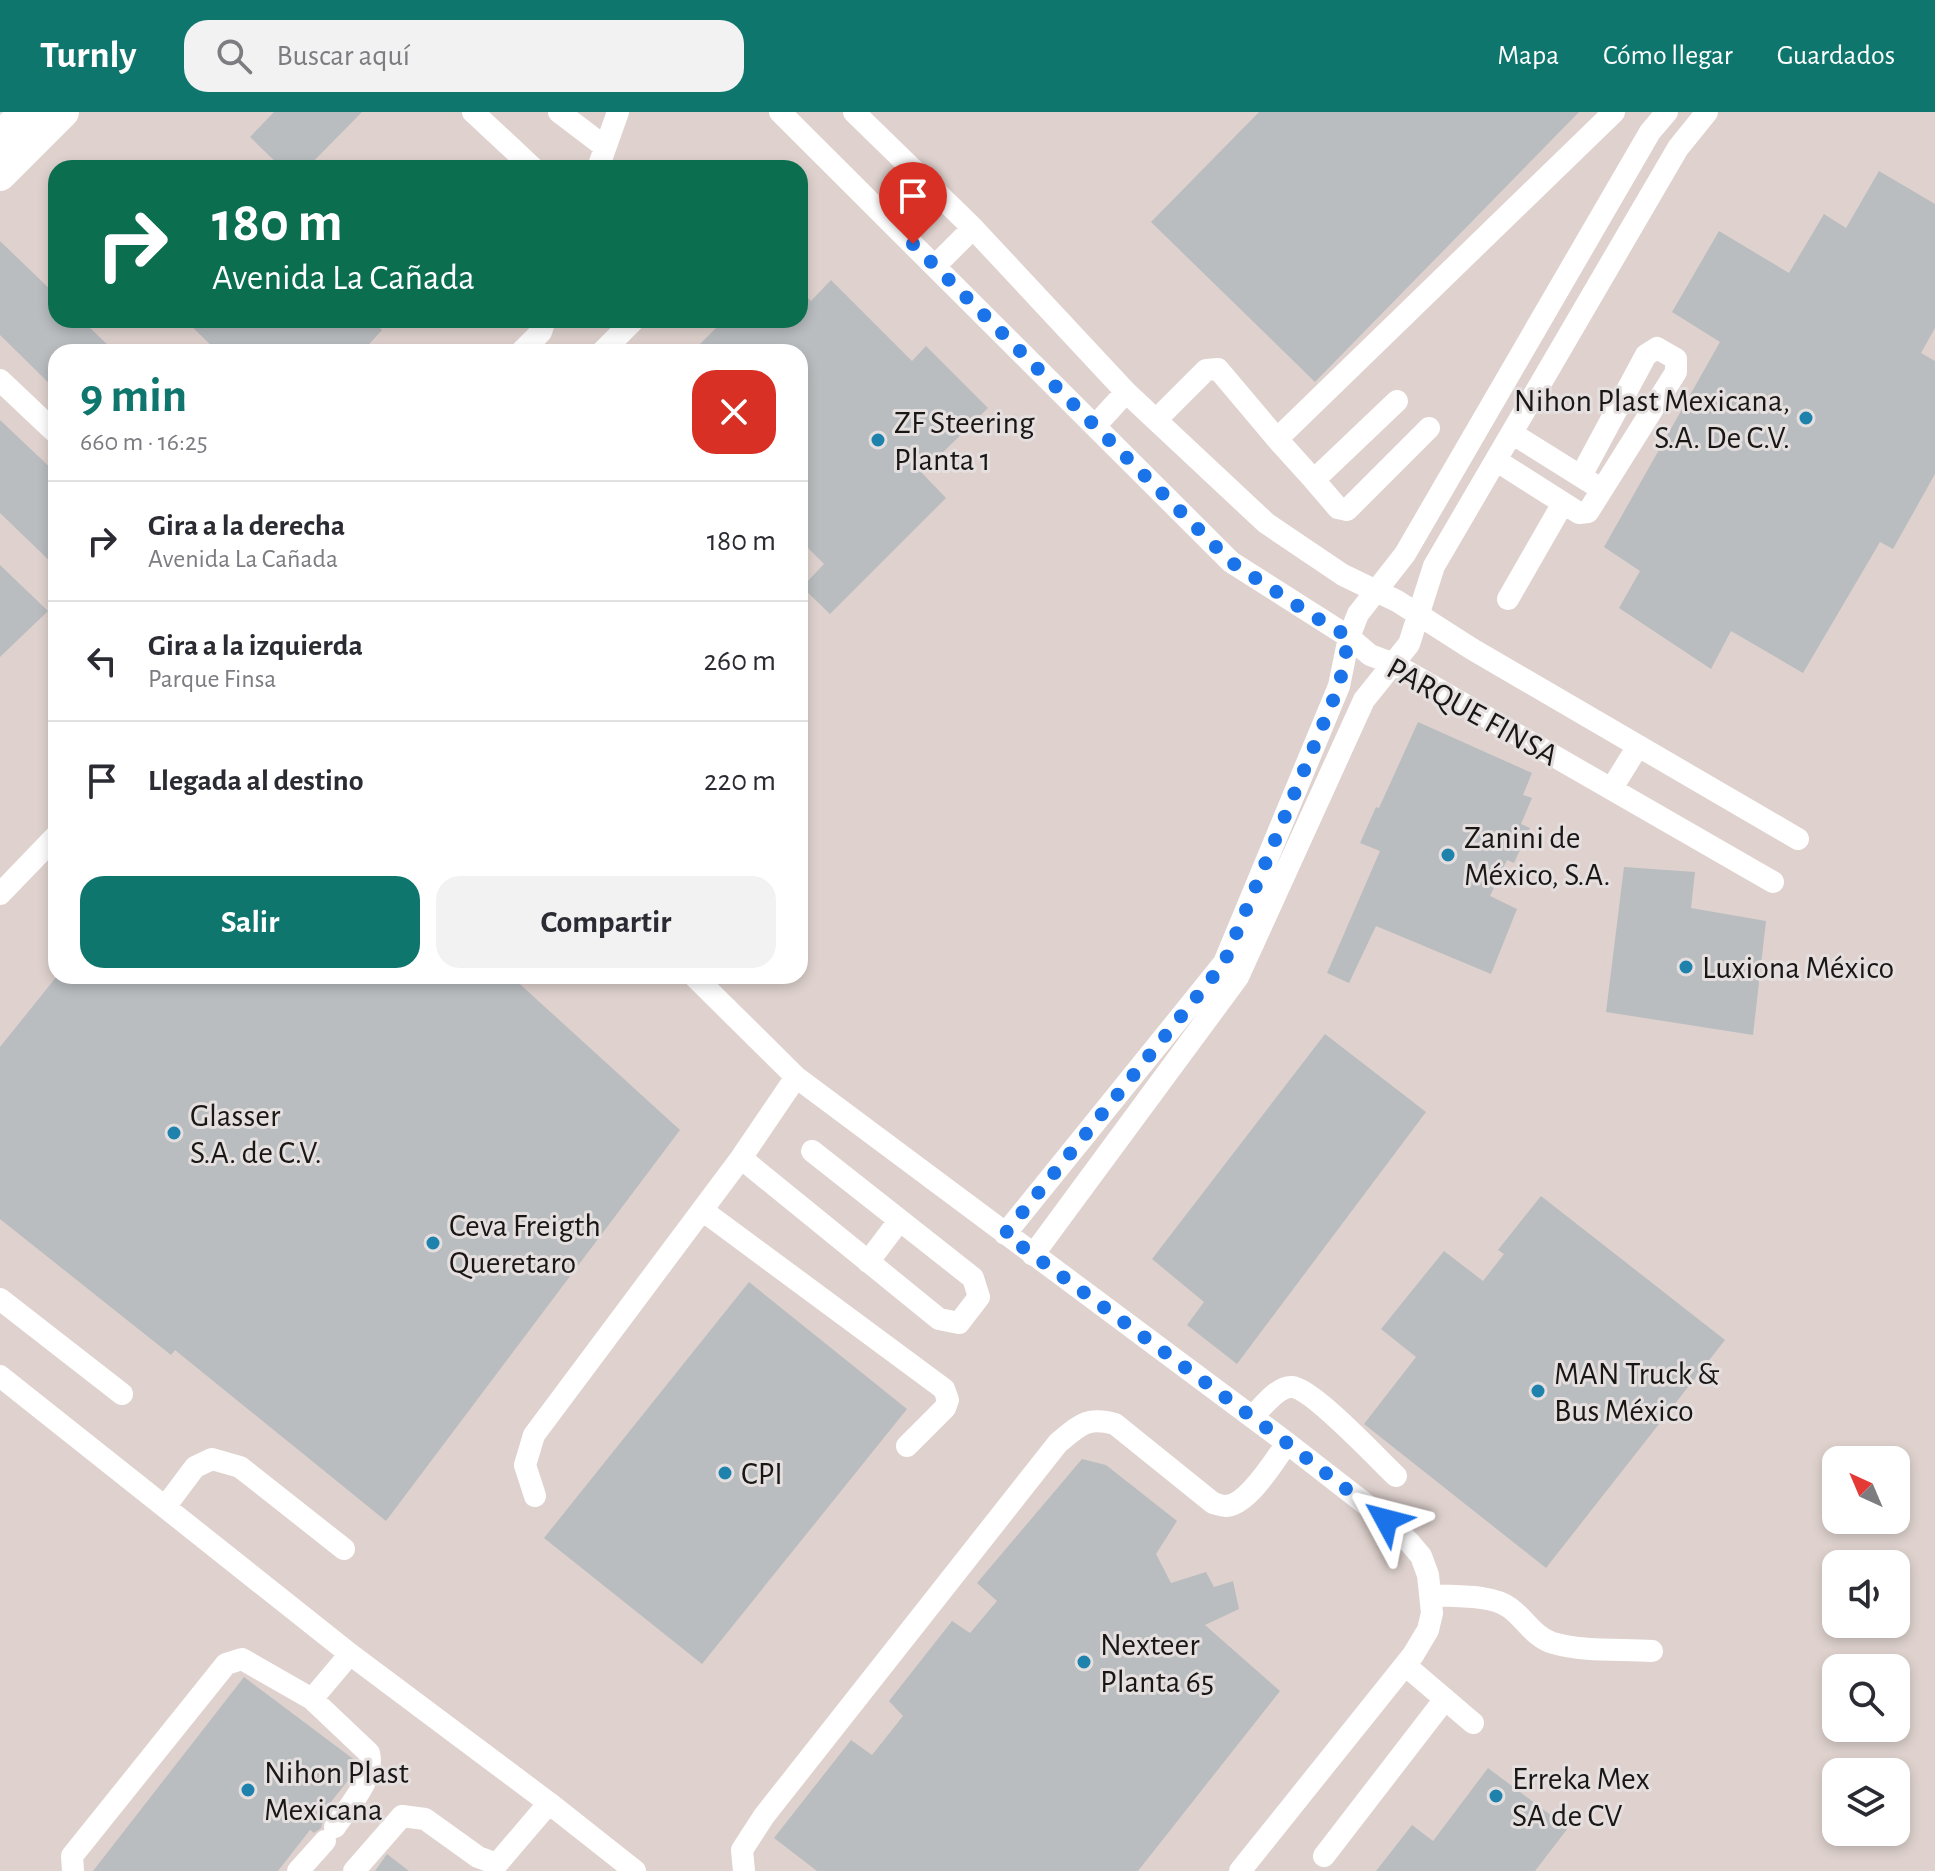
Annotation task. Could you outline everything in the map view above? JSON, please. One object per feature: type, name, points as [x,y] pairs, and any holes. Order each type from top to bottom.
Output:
[{"type":"highway","points":[[0,138],[26,112]]},
{"type":"highway","points":[[0,175],[63,112]]},
{"type":"street","points":[[473,112],[524,160]]},
{"type":"street","points":[[559,112],[602,158],[618,112]]},
{"type":"street","name":"PARQUE FINSA","points":[[780,112],[1231,562],[1349,637],[1370,655],[1394,664],[1773,882]]},
{"type":"street","points":[[854,112],[973,228],[1126,392],[1266,523],[1343,575],[1397,601],[1419,617],[1798,839]]},
{"type":"street","points":[[1277,439],[1614,112]]},
{"type":"street","points":[[1005,1234],[1224,963],[1339,686],[1349,637],[1358,614],[1405,554],[1650,132],[1667,112]]},
{"type":"street","points":[[1033,1255],[1238,977],[1364,700],[1409,644],[1434,566],[1678,148],[1707,112]]},
{"type":"street","points":[[935,266],[973,228]]},
{"type":"street","points":[[529,344],[542,328]]},
{"type":"street","points":[[610,344],[626,328]]},
{"type":"street","points":[[1497,461],[1579,513],[1588,512],[1676,372],[1676,359],[1657,348],[1646,355],[1581,476]]},
{"type":"street","points":[[1156,420],[1206,370],[1218,369],[1338,508],[1347,510],[1429,428]]},
{"type":"street","points":[[0,380],[48,425]]},
{"type":"street","points":[[1095,426],[1126,392]]},
{"type":"street","points":[[1314,480],[1397,401]]},
{"type":"street","points":[[1513,434],[1601,488]]},
{"type":"street","points":[[1508,599],[1563,503]]},
{"type":"street","points":[[1612,788],[1638,746]]},
{"type":"street","points":[[0,894],[48,844]]},
{"type":"street","points":[[702,984],[796,1077],[1287,1443],[1386,1520],[1421,1556],[1431,1595],[1432,1613],[1428,1630],[1405,1665],[1240,1871]]},
{"type":"street","points":[[535,1496],[525,1465],[534,1435],[741,1158],[796,1077]]},
{"type":"street","points":[[741,1158],[939,1319],[959,1323],[979,1297],[973,1278],[812,1151]]},
{"type":"street","points":[[702,1210],[944,1389],[948,1400],[945,1408],[907,1446]]},
{"type":"street","points":[[868,1262],[899,1221]]},
{"type":"street","points":[[0,1299],[122,1394]]},
{"type":"street","points":[[0,1376],[350,1654],[635,1871]]},
{"type":"street","points":[[1252,1417],[1280,1390],[1292,1387],[1311,1396],[1396,1476]]},
{"type":"street","points":[[744,1871],[742,1850],[764,1816],[1058,1443],[1081,1424],[1097,1419],[1115,1424],[1213,1503],[1225,1506],[1238,1501],[1256,1485],[1287,1443]]},
{"type":"street","points":[[165,1507],[195,1467],[212,1459],[240,1467],[344,1549]]},
{"type":"street","points":[[1431,1595],[1490,1601],[1509,1607],[1549,1642],[1572,1647],[1652,1651]]},
{"type":"street","points":[[312,1699],[350,1654]]},
{"type":"street","points":[[73,1871],[72,1856],[226,1664],[242,1659],[312,1699],[369,1753],[372,1765],[364,1784],[330,1834],[298,1871]]},
{"type":"street","points":[[1405,1665],[1473,1723]]},
{"type":"street","points":[[1324,1856],[1445,1699]]},
{"type":"street","points":[[354,1871],[402,1816],[425,1819],[498,1868],[549,1803]]},
{"type":"shaded area","points":[[63,112],[1935,112],[1935,1871],[0,1871],[0,175]]},
{"type":"building","points":[[274,112],[362,112],[315,160],[274,160],[250,137]]},
{"type":"building","points":[[1259,112],[1579,112],[1315,382],[1151,222]]},
{"type":"building","name":"Nihon Plast Mexicana, S.A. De C.V.","points":[[1879,171],[1935,204],[1935,328],[1921,353],[1935,361],[1935,474],[1893,549],[1880,542],[1803,673],[1731,631],[1711,669],[1619,608],[1640,571],[1604,547],[1720,342],[1672,312],[1719,231],[1789,273],[1824,214],[1846,228]]},
{"type":"building","points":[[0,241],[48,287],[48,328],[90,328],[107,344],[48,344],[48,382],[0,335]]},
{"type":"building","name":"ZF Steering Planta 1","points":[[831,280],[912,361],[926,346],[988,408],[922,473],[946,498],[830,614],[808,593],[808,581],[824,564],[808,548],[808,344],[700,344],[716,328],[808,328],[808,298],[811,301]]},
{"type":"building","points":[[193,328],[382,330],[369,344],[210,344]]},
{"type":"building","points":[[0,420],[48,465],[48,559],[0,513]]},
{"type":"building","points":[[0,565],[48,611],[0,657]]},
{"type":"building","name":"Zanini de México, S.A.","points":[[1418,722],[1532,773],[1523,795],[1532,798],[1521,824],[1530,828],[1514,863],[1507,860],[1490,896],[1517,909],[1491,974],[1376,926],[1349,983],[1327,973],[1380,851],[1360,843]]},
{"type":"building","name":"Luxiona México","points":[[1624,867],[1695,872],[1691,908],[1766,921],[1753,1035],[1606,1012]]},
{"type":"building","points":[[51,984],[520,984],[680,1130],[386,1521],[175,1350],[171,1355],[0,1219],[0,1047]]},
{"type":"building","points":[[1325,1034],[1426,1112],[1237,1364],[1187,1325],[1204,1302],[1152,1259]]},
{"type":"building","name":"MAN Truck & Bus México","points":[[1541,1196],[1725,1340],[1546,1568],[1364,1424],[1416,1357],[1381,1329],[1444,1251],[1483,1281],[1504,1254],[1498,1250]]},
{"type":"building","name":"CPI","points":[[749,1282],[907,1409],[702,1664],[544,1538]]},
{"type":"building","name":"Nexteer Planta 65","points":[[1082,1459],[1106,1465],[1177,1521],[1156,1554],[1171,1583],[1206,1572],[1214,1587],[1233,1581],[1239,1609],[1205,1625],[1280,1691],[1138,1871],[817,1871],[774,1838],[851,1740],[872,1755],[903,1716],[889,1701],[952,1621],[970,1633],[997,1601],[977,1583]]},
{"type":"building","name":"Nihon Plast Mexicana","points":[[244,1677],[356,1761],[353,1774],[320,1816],[324,1818],[321,1828],[314,1833],[310,1830],[278,1871],[93,1871]]},
{"type":"building","name":"Erreka Mex SA de CV","points":[[1488,1768],[1568,1828],[1535,1871],[1376,1871],[1412,1825],[1433,1841]]},
{"type":"building","points":[[387,1854],[409,1871],[375,1871]]},
{"type":"place","name":"Nihon Plast Mexicana, S.A. De C.V.","points":[[1806,418]]},
{"type":"place","name":"ZF Steering Planta 1","points":[[878,440]]},
{"type":"place","name":"Zanini de México, S.A.","points":[[1448,855]]},
{"type":"place","name":"Luxiona México","points":[[1686,967]]},
{"type":"place","name":"Glasser S.A. de C.V.","points":[[174,1133]]},
{"type":"place","name":"Ceva Freigth Queretaro","points":[[433,1243]]},
{"type":"place","name":"MAN Truck & Bus México","points":[[1538,1391]]},
{"type":"place","name":"CPI","points":[[725,1473]]},
{"type":"place","name":"Nexteer Planta 65","points":[[1084,1662]]},
{"type":"place","name":"Nihon Plast Mexicana","points":[[248,1790]]},
{"type":"place","name":"Erreka Mex SA de CV","points":[[1496,1796]]},
{"type":"route","points":[[913,244],[1231,562],[1349,637],[1339,686],[1224,963],[1005,1234],[1386,1520]]}]
